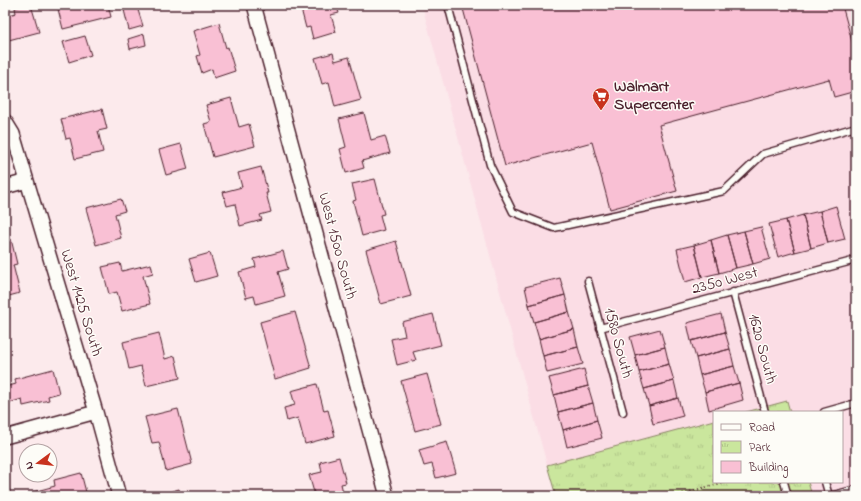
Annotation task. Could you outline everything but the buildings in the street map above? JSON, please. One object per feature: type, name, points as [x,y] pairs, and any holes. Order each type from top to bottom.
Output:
[{"type":"street","name":"West 1500 South","points":[[254,5],[387,496]]},
{"type":"street","name":"West 1425 South","points":[[5,121],[13,134],[96,412],[119,496]]},
{"type":"street","points":[[5,187],[27,181]]},
{"type":"street","points":[[5,437],[96,412]]},
{"type":"lane","points":[[448,5],[493,171],[513,212],[554,228],[724,190],[763,154],[856,127]]},
{"type":"lane","name":"2350 West","points":[[600,328],[856,260]]},
{"type":"lane","name":"1580 South","points":[[588,281],[623,412]]},
{"type":"lane","name":"1620 South","points":[[733,292],[765,411]]},
{"type":"lane","points":[[828,411],[856,403]]},
{"type":"lane","points":[[784,483],[788,496]]},
{"type":"lane","points":[[825,483],[829,496],[856,489]]},
{"type":"path","points":[[675,496],[721,483]]},
{"type":"shaded area","points":[[422,5],[856,5],[856,496],[812,496],[808,483],[843,483],[843,411],[790,411],[787,401],[750,411],[713,411],[713,420],[547,465]]},
{"type":"green space","points":[[787,401],[790,411],[750,411]]},
{"type":"green space","points":[[713,420],[713,483],[808,483],[812,496],[556,496],[547,465]]},
{"type":"place","name":"Walmart Supercenter","points":[[601,111]]}]
